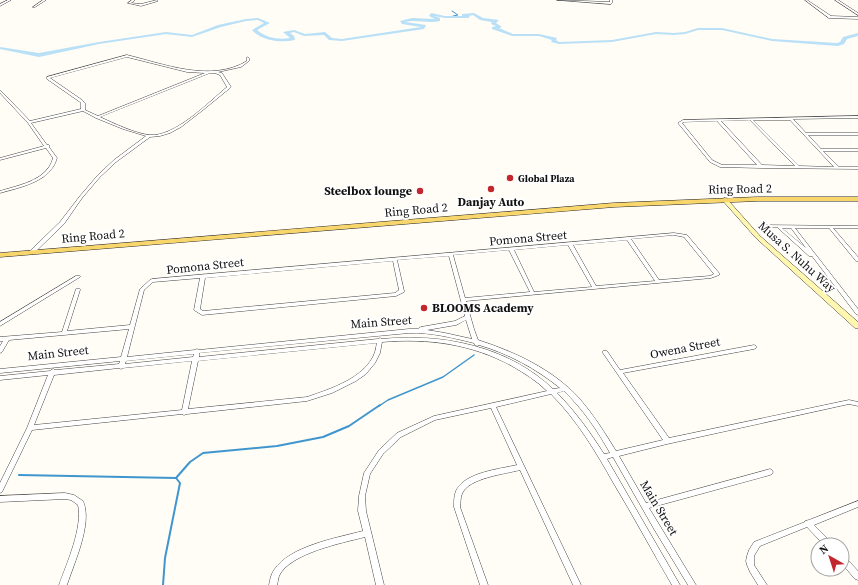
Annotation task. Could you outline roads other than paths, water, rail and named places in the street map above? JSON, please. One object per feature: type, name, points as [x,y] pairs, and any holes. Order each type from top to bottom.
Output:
[{"type":"main road","name":"Ring Road 2","points":[[0,255],[576,207],[725,200],[858,199]]},
{"type":"street","points":[[0,5],[10,0]]},
{"type":"street","points":[[34,7],[45,0]]},
{"type":"street","points":[[134,0],[129,2],[140,6]]},
{"type":"street","points":[[558,0],[611,3],[611,0]]},
{"type":"street","points":[[806,0],[830,17],[858,18]]},
{"type":"street","points":[[836,0],[858,14]]},
{"type":"street","points":[[129,6],[140,6],[157,1]]},
{"type":"street","points":[[31,253],[62,223],[80,197],[99,176],[126,152],[150,136],[165,133],[183,124],[229,87],[220,74],[213,71],[179,70],[128,56],[48,78],[71,95],[80,99],[83,110]]},
{"type":"street","points":[[97,116],[213,71],[240,66],[248,61],[248,58]]},
{"type":"street","points":[[0,91],[29,122],[48,146],[55,158],[55,163],[51,168],[36,179],[0,192]]},
{"type":"street","points":[[29,122],[83,110],[110,123],[150,136]]},
{"type":"street","points":[[858,117],[683,121],[680,123],[716,164],[728,167],[858,168]]},
{"type":"street","points":[[790,118],[836,168]]},
{"type":"street","points":[[750,119],[798,167]]},
{"type":"street","points":[[718,120],[761,167]]},
{"type":"street","points":[[805,134],[858,134]]},
{"type":"street","points":[[0,159],[48,146]]},
{"type":"street","points":[[820,150],[858,150]]},
{"type":"street","name":"Musa S. Nuhu Way","points":[[725,200],[758,237],[858,326]]},
{"type":"street","points":[[763,226],[793,228],[858,227]]},
{"type":"street","points":[[779,227],[820,263]]},
{"type":"street","points":[[830,227],[858,260]]},
{"type":"street","points":[[793,228],[858,313]]},
{"type":"street","name":"Pomona Street","points":[[121,366],[142,289],[148,283],[203,276],[674,234],[682,235],[717,274],[711,277],[464,300]]},
{"type":"street","points":[[628,238],[658,282]]},
{"type":"street","points":[[570,244],[595,288]]},
{"type":"street","points":[[511,249],[533,294]]},
{"type":"street","points":[[450,255],[476,345]]},
{"type":"street","points":[[203,276],[197,310],[202,313],[396,294],[402,291],[395,260]]},
{"type":"street","points":[[0,324],[78,277]]},
{"type":"street","points":[[64,333],[78,290]]},
{"type":"street","points":[[416,330],[456,323],[468,317]]},
{"type":"street","points":[[0,338],[131,327]]},
{"type":"street","points":[[464,342],[471,329]]},
{"type":"street","name":"Main Street","points":[[0,371],[416,330],[508,353],[531,365],[565,390],[587,414],[615,455],[692,585]]},
{"type":"street","points":[[0,351],[7,338]]},
{"type":"street","points":[[30,428],[307,399],[353,379],[368,370],[376,359],[380,340]]},
{"type":"street","name":"Main Street","points":[[0,378],[380,340],[464,342]]},
{"type":"street","name":"Main Street","points":[[476,345],[517,366],[554,392],[580,421],[603,457],[676,585]]},
{"type":"street","name":"Owena Street","points":[[620,372],[754,346]]},
{"type":"street","points":[[184,413],[197,351]]},
{"type":"street","points":[[605,352],[668,441]]},
{"type":"street","points":[[0,490],[30,428],[55,365]]},
{"type":"street","points":[[15,377],[19,368]]},
{"type":"street","points":[[380,585],[362,511],[362,496],[367,473],[374,461],[390,442],[408,429],[434,418],[565,390]]},
{"type":"street","points":[[603,457],[668,441],[849,402],[858,404]]},
{"type":"street","points":[[493,406],[577,585]]},
{"type":"street","points":[[484,585],[457,507],[457,497],[461,488],[471,480],[522,467]]},
{"type":"street","points":[[644,506],[770,472]]},
{"type":"street","points":[[0,499],[65,496],[72,497],[81,503],[83,512],[81,527],[63,585]]},
{"type":"street","points":[[763,585],[752,570],[750,562],[751,553],[758,544],[858,504]]},
{"type":"street","points":[[808,523],[821,537]]},
{"type":"street","points":[[273,585],[277,570],[290,558],[367,533]]},
{"type":"street","points":[[850,568],[858,576]]},
{"type":"waterway","points":[[452,11],[458,15],[453,16]]},
{"type":"waterway","points":[[0,48],[39,55],[99,43],[166,33],[192,36],[220,26],[258,19],[268,23],[254,30],[267,38],[283,40],[293,39],[292,36],[285,32],[294,31],[304,35],[325,33],[331,39],[342,40],[422,28],[424,26],[404,23],[402,21],[412,19],[429,21],[438,20],[431,16],[433,14],[445,17],[468,17],[464,15],[474,14],[482,19],[497,21],[493,23],[500,27],[494,28],[512,35],[539,35],[555,39],[553,41],[559,43],[612,41],[656,33],[674,34],[685,33],[698,29],[722,29],[772,40],[838,45],[842,43],[845,38],[858,34]]},
{"type":"waterway","points":[[379,406],[388,400],[443,377],[474,355]]},
{"type":"waterway","points":[[176,478],[190,462],[203,453],[277,446],[323,437],[349,426],[380,405]]},
{"type":"waterway","points":[[19,475],[176,478]]},
{"type":"waterway","points":[[163,585],[165,558],[180,483],[176,478]]},
{"type":"place","name":"Global Plaza","points":[[510,178]]},
{"type":"place","name":"Danjay Auto","points":[[491,189]]},
{"type":"place","name":"Steelbox lounge","points":[[420,191]]},
{"type":"place","name":"BLOOMS Academy","points":[[424,308]]}]
